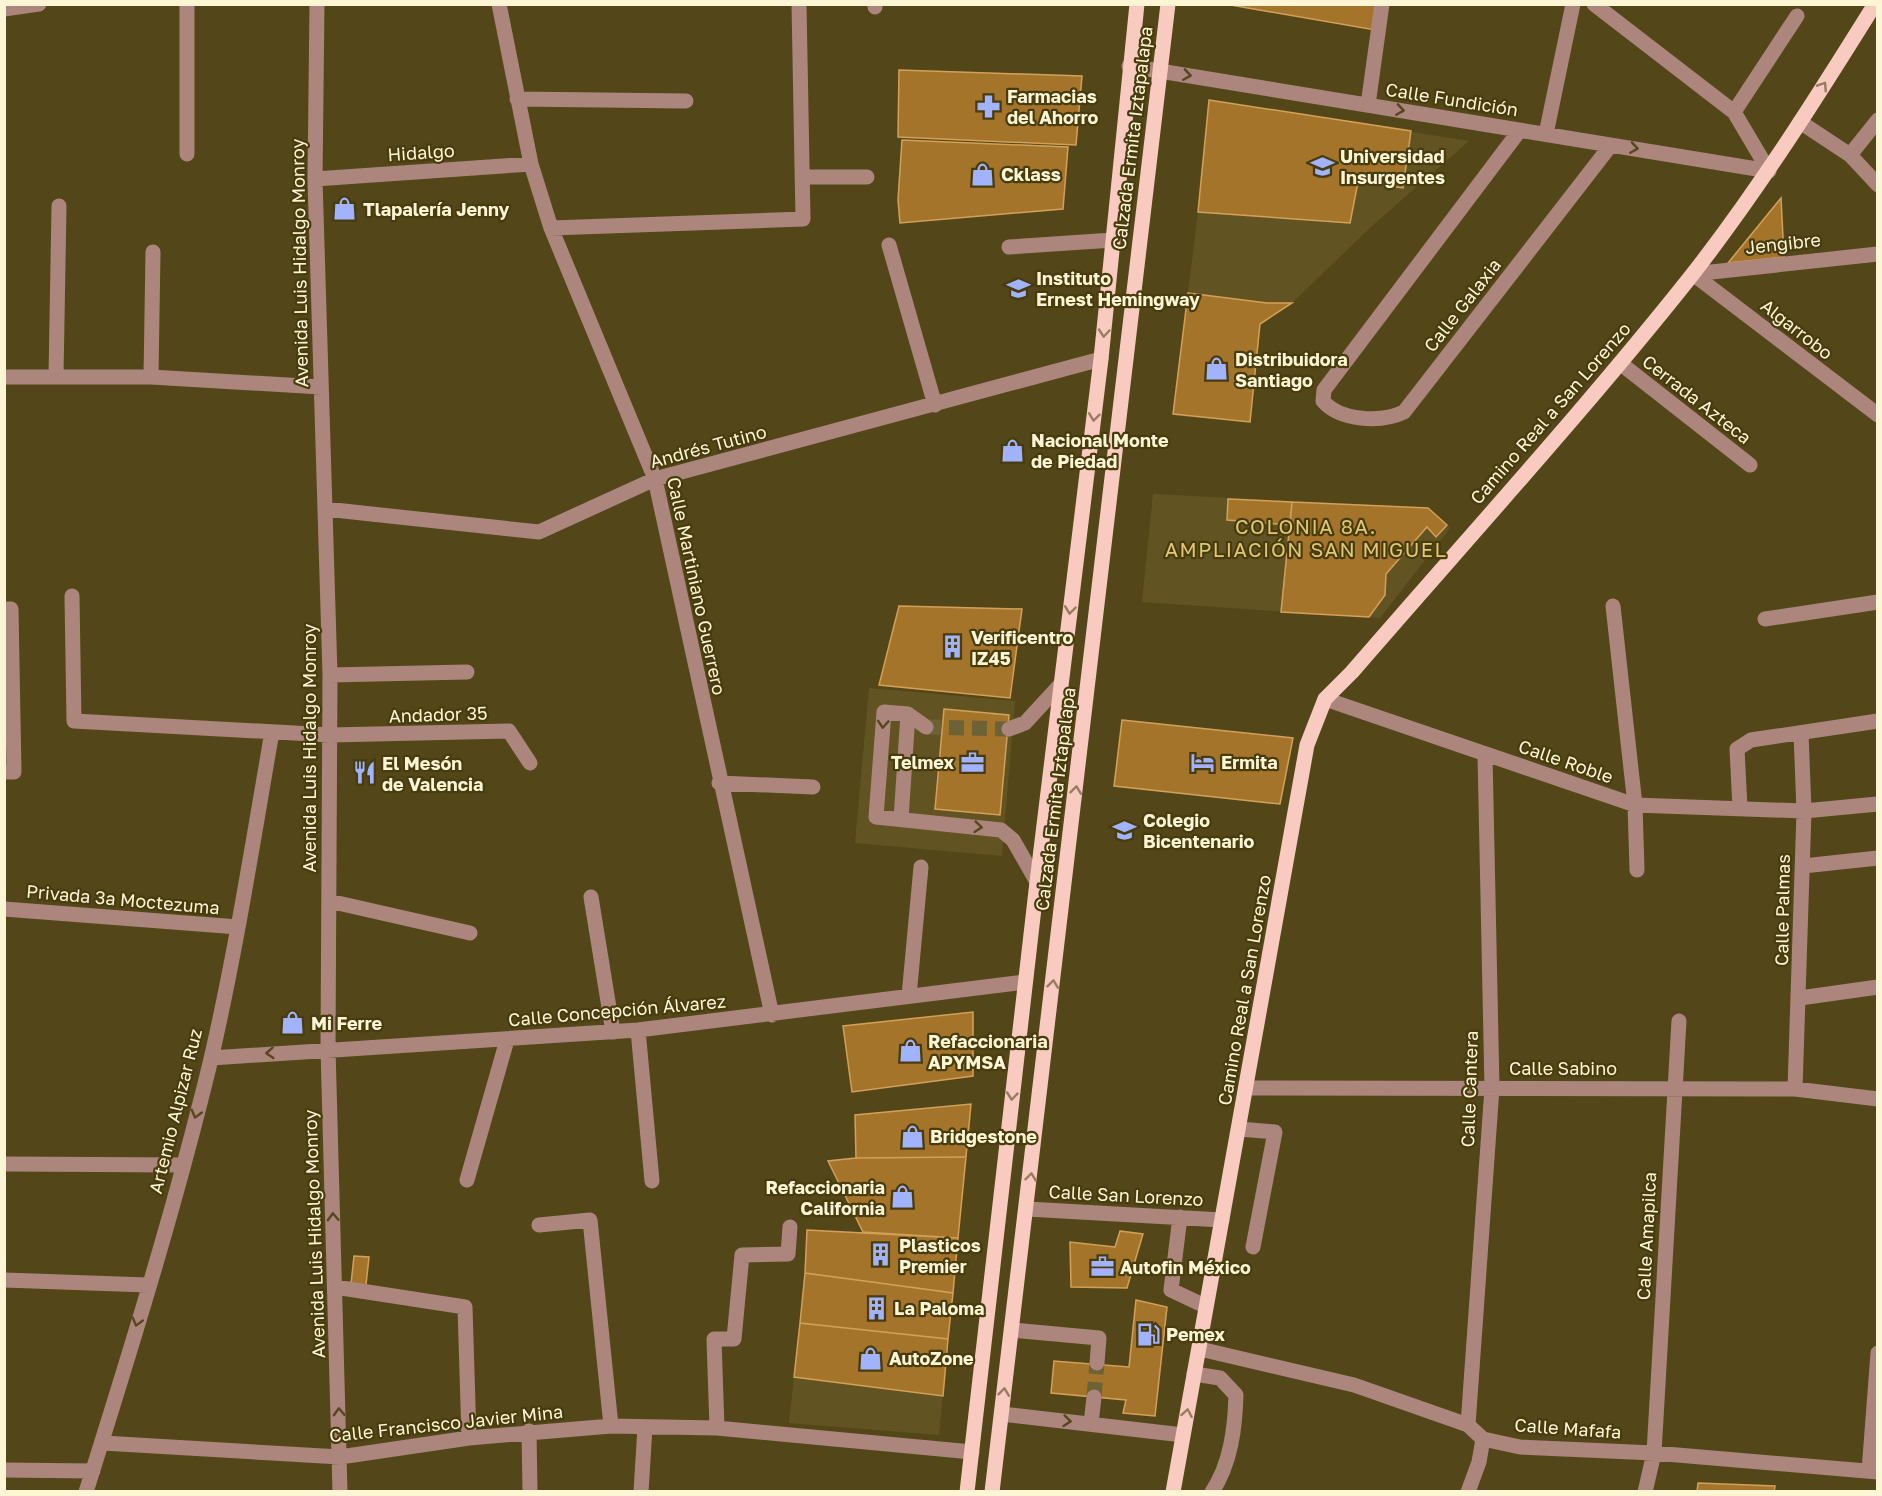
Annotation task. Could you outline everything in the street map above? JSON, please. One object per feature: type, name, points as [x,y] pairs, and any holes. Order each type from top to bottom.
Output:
[{"type":"main road","name":"Calzada Ermita Iztapalapa","points":[[967,1491],[1060,685],[1101,359],[1137,4]]},
{"type":"main road","name":"Calzada Ermita Iztapalapa","points":[[992,1491],[1168,4]]},
{"type":"main road","name":"Camino Real a San Lorenzo","points":[[1173,1491],[1307,745],[1325,699],[1352,672],[1620,363],[1693,274],[1769,171],[1875,4]]},
{"type":"street","points":[[4,9],[39,4]]},
{"type":"street","points":[[187,4],[188,154]]},
{"type":"street","name":"Avenida Luis Hidalgo Monroy","points":[[317,4],[315,179],[330,675],[328,1048],[340,1491]]},
{"type":"street","name":"Calle Martiniano Guerrero","points":[[499,4],[531,164],[551,228],[655,479],[719,783],[772,1015]]},
{"type":"street","points":[[551,228],[803,219],[799,4]]},
{"type":"street","points":[[1368,105],[1382,4]]},
{"type":"street","points":[[1546,134],[1573,4]]},
{"type":"street","points":[[1594,4],[1734,112],[1769,171]]},
{"type":"street","points":[[1734,112],[1797,16]]},
{"type":"street","name":"Calle Fundición","points":[[1129,66],[1769,171]]},
{"type":"street","points":[[517,99],[686,101]]},
{"type":"street","points":[[1850,154],[1878,120]]},
{"type":"street","points":[[1800,122],[1850,154],[1878,185]]},
{"type":"street","name":"Calle Galaxia","points":[[1521,130],[1324,390],[1323,402],[1330,409],[1369,419],[1392,418],[1404,412],[1611,144]]},
{"type":"street","name":"Hidalgo","points":[[315,179],[531,164]]},
{"type":"street","points":[[802,177],[867,177]]},
{"type":"street","points":[[56,377],[59,206]]},
{"type":"street","points":[[1009,247],[1113,240]]},
{"type":"street","points":[[889,244],[935,405]]},
{"type":"street","points":[[152,377],[153,252]]},
{"type":"street","name":"Jengibre","points":[[1693,274],[1878,254]]},
{"type":"street","name":"Algarrobo","points":[[1693,274],[1878,416]]},
{"type":"street","name":"Andrés Tutino","points":[[325,509],[539,532],[655,479],[1101,359]]},
{"type":"street","name":"Cerrada Azteca","points":[[1620,363],[1750,465]]},
{"type":"street","points":[[4,377],[152,377],[321,387]]},
{"type":"street","points":[[72,596],[74,721],[330,735]]},
{"type":"street","points":[[1765,619],[1878,602]]},
{"type":"street","points":[[1613,606],[1635,805],[1637,870]]},
{"type":"street","points":[[4,609],[11,609],[14,772],[4,772]]},
{"type":"street","points":[[330,675],[467,672]]},
{"type":"street","points":[[1009,729],[1025,723],[1060,685]]},
{"type":"street","name":"Calle Roble","points":[[1325,699],[1635,805],[1804,812],[1878,804]]},
{"type":"street","points":[[926,727],[908,714],[884,712],[876,817],[1001,830],[1013,840],[1037,882]]},
{"type":"street","points":[[901,819],[908,714]]},
{"type":"street","points":[[1740,808],[1737,749],[1751,740],[1878,721]]},
{"type":"street","name":"Andador 35","points":[[330,735],[509,731],[530,764]]},
{"type":"street","name":"Artemio Alpizar Ruz","points":[[86,1491],[103,1443],[183,1165],[211,1058],[238,927],[272,732]]},
{"type":"street","name":"Calle Palmas","points":[[1795,1089],[1803,866],[1802,733]]},
{"type":"street","name":"Calle Cantera","points":[[1468,1425],[1492,1088],[1485,754]]},
{"type":"street","points":[[719,783],[813,787]]},
{"type":"street","points":[[1803,866],[1878,858]]},
{"type":"street","points":[[909,996],[921,867]]},
{"type":"street","points":[[591,897],[614,1032]]},
{"type":"street","points":[[329,901],[470,933]]},
{"type":"street","name":"Privada 3ª Moctezuma","points":[[4,909],[238,927]]},
{"type":"street","name":"Calle Concepción Álvarez","points":[[211,1058],[328,1048],[507,1040],[638,1030],[1025,982]]},
{"type":"street","points":[[1800,998],[1878,987]]},
{"type":"street","name":"Calle Amapilca","points":[[1646,1491],[1654,1453],[1679,1021]]},
{"type":"street","points":[[638,1030],[652,1181]]},
{"type":"street","points":[[467,1180],[507,1040]]},
{"type":"street","name":"Calle Sabino","points":[[1247,1088],[1795,1089],[1878,1099]]},
{"type":"street","points":[[1239,1129],[1275,1132],[1253,1247]]},
{"type":"street","points":[[4,1164],[183,1165]]},
{"type":"street","name":"Calle San Lorenzo","points":[[1027,1209],[1222,1220]]},
{"type":"street","points":[[1180,1217],[1171,1290],[1205,1306]]},
{"type":"street","points":[[539,1225],[590,1220],[611,1426]]},
{"type":"street","points":[[717,1428],[714,1339],[734,1340],[742,1255],[788,1254],[790,1227]]},
{"type":"street","points":[[4,1280],[148,1285]]},
{"type":"street","points":[[335,1287],[465,1307],[468,1438]]},
{"type":"street","points":[[1012,1330],[1099,1338],[1097,1363]]},
{"type":"street","points":[[1200,1349],[1354,1385],[1468,1425],[1483,1439],[1479,1462],[1468,1491]]},
{"type":"street","points":[[1875,1471],[1878,1353]]},
{"type":"street","points":[[1194,1374],[1220,1378],[1236,1395],[1235,1420],[1228,1457],[1212,1491]]},
{"type":"street","points":[[1092,1424],[1094,1397]]},
{"type":"street","points":[[1002,1414],[1183,1435]]},
{"type":"street","name":"Calle Francisco Javier Mina","points":[[103,1443],[340,1457],[529,1431],[611,1426],[717,1428],[972,1452]]},
{"type":"street","points":[[641,1491],[645,1427]]},
{"type":"street","points":[[529,1431],[530,1491]]},
{"type":"street","name":"Calle Mafafa","points":[[1483,1439],[1520,1447],[1654,1453],[1875,1471]]},
{"type":"street","points":[[4,1470],[93,1471]]},
{"type":"shaded area","points":[[1209,100],[1469,141],[1373,225],[1292,303],[1260,324],[1250,422],[1173,414],[1198,212]]},
{"type":"shaded area","points":[[1153,494],[1428,508],[1450,528],[1380,618],[1142,602]]},
{"type":"shaded area","points":[[869,688],[1015,701],[1002,856],[855,843]]},
{"type":"shaded area","points":[[800,1323],[948,1339],[939,1435],[789,1423]]},
{"type":"building","points":[[1225,4],[1378,4],[1375,30]]},
{"type":"building","name":"Farmacias del Ahorro","points":[[899,70],[1082,76],[1076,145],[898,137]]},
{"type":"building","name":"Universidad Insurgentes","points":[[1209,100],[1411,131],[1403,188],[1358,182],[1350,223],[1198,212]]},
{"type":"building","name":"Cklass","points":[[902,140],[1068,147],[1063,209],[900,223],[898,200]]},
{"type":"building","points":[[1781,198],[1784,257],[1728,263]]},
{"type":"building","name":"Distribuidora Santiago","points":[[1188,293],[1267,303],[1292,303],[1260,324],[1250,422],[1173,414]]},
{"type":"building","points":[[1228,499],[1292,502],[1290,525],[1227,520]]},
{"type":"building","points":[[1292,502],[1428,508],[1447,525],[1436,537],[1427,527],[1386,574],[1385,595],[1369,617],[1281,612]]},
{"type":"building","name":"Verificentro IZ45","points":[[899,606],[1022,609],[1010,698],[879,685]]},
{"type":"building","name":"Telmex","points":[[944,709],[1009,715],[1000,815],[935,809]]},
{"type":"building","name":"Ermita","points":[[1122,720],[1293,738],[1280,804],[1114,786]]},
{"type":"building","name":"Refaccionaria APYMSA","points":[[973,1012],[973,1076],[852,1092],[843,1026]]},
{"type":"building","name":"Bridgestone","points":[[971,1104],[966,1157],[856,1158],[855,1115]]},
{"type":"building","name":"Refaccionaria California","points":[[966,1157],[958,1238],[863,1232],[828,1161],[856,1158]]},
{"type":"building","name":"Plasticos Premier","points":[[807,1230],[958,1238],[953,1293],[805,1273]]},
{"type":"building","name":"Autofin México","points":[[1120,1231],[1143,1234],[1127,1288],[1071,1287],[1070,1242],[1115,1247]]},
{"type":"building","points":[[354,1256],[369,1257],[366,1285],[351,1284]]},
{"type":"building","name":"La Paloma","points":[[805,1273],[953,1293],[948,1339],[800,1323]]},
{"type":"building","name":"Pemex","points":[[1136,1300],[1167,1307],[1155,1416],[1123,1413],[1126,1400],[1051,1393],[1054,1361],[1129,1367]]},
{"type":"building","name":"AutoZone","points":[[800,1323],[948,1339],[943,1396],[794,1377]]},
{"type":"building","points":[[1698,1483],[1775,1486],[1774,1492],[1697,1492]]},
{"type":"tunnel","points":[[926,727],[1009,729]]},
{"type":"tunnel","points":[[1094,1397],[1097,1363]]},
{"type":"place","name":"Farmacias del Ahorro","points":[[989,106]]},
{"type":"place","name":"Universidad Insurgentes","points":[[1322,166]]},
{"type":"place","name":"Cklass","points":[[983,174]]},
{"type":"place","name":"Tlapalería Jenny","points":[[345,209]]},
{"type":"place","name":"Instituto Ernest Hemingway","points":[[1018,288]]},
{"type":"place","name":"Distribuidora Santiago","points":[[1217,369]]},
{"type":"place","name":"Nacional Monte de Piedad","points":[[1013,450]]},
{"type":"place","name":"Verificentro IZ45","points":[[953,647]]},
{"type":"place","name":"Telmex","points":[[972,762]]},
{"type":"place","name":"Ermita","points":[[1203,762]]},
{"type":"place","name":"El Mesón de Valencia","points":[[364,773]]},
{"type":"place","name":"Colegio Bicentenario","points":[[1125,830]]},
{"type":"place","name":"Mi Ferre","points":[[293,1023]]},
{"type":"place","name":"Refaccionaria APYMSA","points":[[910,1051]]},
{"type":"place","name":"Bridgestone","points":[[912,1136]]},
{"type":"place","name":"Refaccionaria California","points":[[903,1197]]},
{"type":"place","name":"Plasticos Premier","points":[[881,1255]]},
{"type":"place","name":"Autofin México","points":[[1102,1267]]},
{"type":"place","name":"La Paloma","points":[[876,1308]]},
{"type":"place","name":"Pemex","points":[[1148,1334]]},
{"type":"place","name":"AutoZone","points":[[871,1358]]},
{"type":"district","name":"COLONIA 8A. AMPLIACIÓN SAN MIGUEL","points":[[1306,538]]}]
